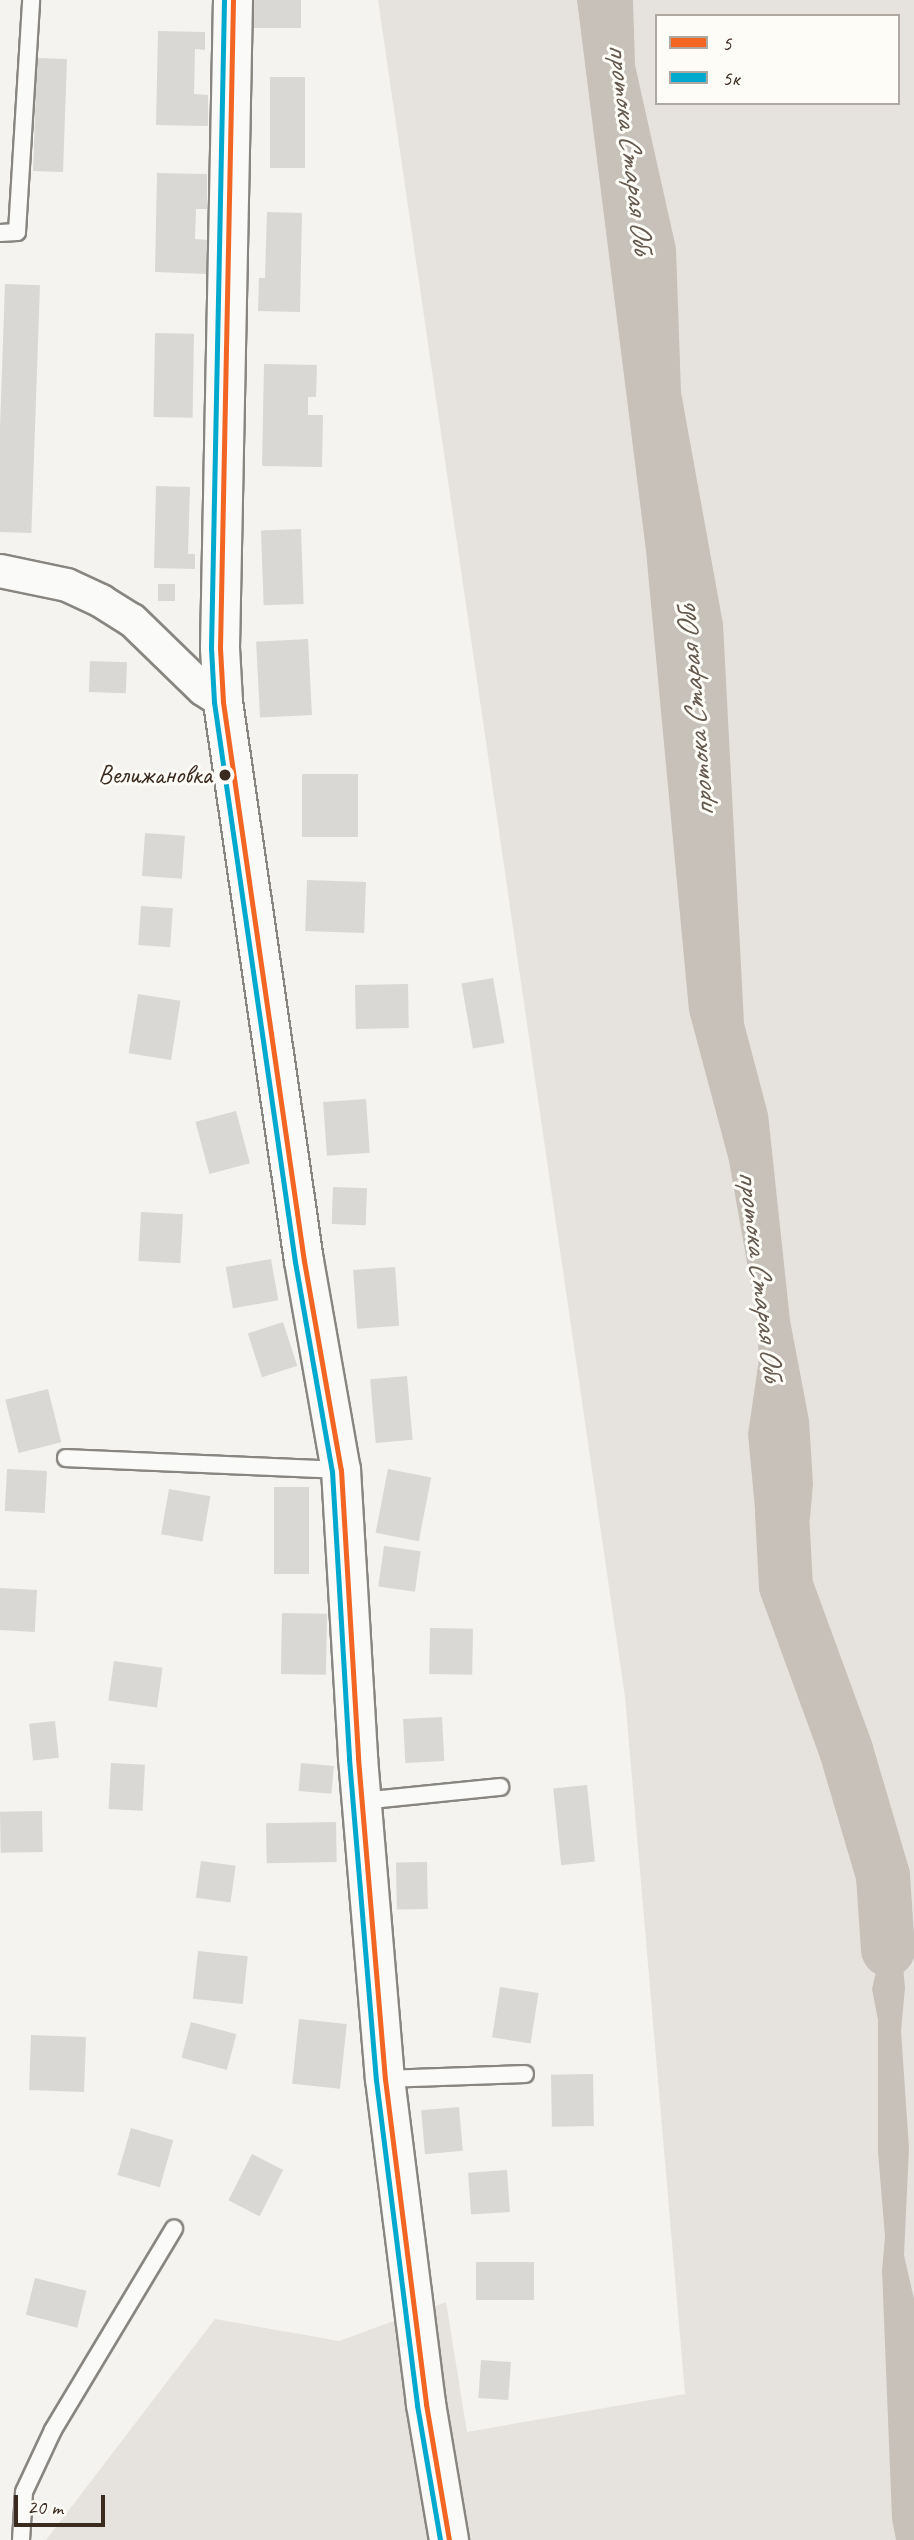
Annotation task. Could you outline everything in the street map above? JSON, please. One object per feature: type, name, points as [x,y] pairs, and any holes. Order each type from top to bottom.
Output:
[{"type":"street","points":[[233,0],[220,648],[223,702],[304,1261],[341,1470],[362,1801],[385,2079],[426,2404],[449,2540]]},
{"type":"street","points":[[0,571],[66,585],[101,601],[132,620],[203,689],[223,702]]},
{"type":"lane","points":[[0,233],[17,232],[31,0]]},
{"type":"lane","points":[[66,1458],[341,1470]]},
{"type":"lane","points":[[362,1801],[500,1787]]},
{"type":"lane","points":[[385,2079],[525,2074]]},
{"type":"lane","points":[[21,2540],[24,2492],[53,2430],[174,2229]]},
{"type":"shaded area","points":[[378,0],[914,0],[914,2540],[46,2540],[215,2319],[339,2341],[446,2302],[467,2432],[685,2394],[625,1697]]},
{"type":"water","points":[[577,0],[633,0],[635,65],[676,248],[681,392],[723,624],[744,1023],[768,1114],[790,1320],[809,1420],[813,1484],[810,1518],[786,1586],[762,1555],[758,1541],[748,1434],[759,1359],[756,1313],[729,1161],[689,1011],[646,551]]},
{"type":"water","points":[[883,1876],[899,1921],[905,1988],[901,2031],[909,2148],[904,2255],[914,2299],[914,2540],[896,2540],[892,2519],[882,2270],[885,2237],[878,2152],[878,2020],[872,1989],[881,1951]]},
{"type":"building","points":[[253,0],[301,0],[301,28],[253,28]]},
{"type":"building","points":[[158,31],[205,32],[205,50],[195,49],[194,94],[208,95],[208,126],[156,125]]},
{"type":"building","points":[[37,58],[67,59],[63,172],[33,171]]},
{"type":"building","points":[[270,77],[305,77],[305,168],[270,168]]},
{"type":"building","points":[[157,173],[207,174],[207,209],[196,209],[195,239],[208,240],[207,274],[155,272]]},
{"type":"building","points":[[267,212],[302,213],[300,312],[258,311],[259,278],[265,278]]},
{"type":"building","points":[[5,284],[40,285],[31,533],[0,532],[0,427]]},
{"type":"building","points":[[155,333],[194,334],[193,418],[154,417]]},
{"type":"building","points":[[264,364],[317,365],[316,397],[308,397],[308,415],[323,415],[322,467],[262,466]]},
{"type":"building","points":[[156,486],[190,487],[188,554],[195,554],[195,569],[154,568]]},
{"type":"building","points":[[301,529],[304,604],[264,605],[261,530]]},
{"type":"building","points":[[158,584],[175,584],[175,601],[158,601]]},
{"type":"building","points":[[308,639],[312,715],[260,718],[256,642]]},
{"type":"building","points":[[90,661],[127,662],[126,693],[89,692]]},
{"type":"building","points":[[302,774],[358,774],[358,837],[302,837]]},
{"type":"building","points":[[145,833],[185,836],[182,879],[142,876]]},
{"type":"building","points":[[307,880],[366,882],[364,933],[305,931]]},
{"type":"building","points":[[141,906],[173,908],[170,947],[138,945]]},
{"type":"building","points":[[493,978],[504,1043],[473,1049],[461,984]]},
{"type":"building","points":[[408,984],[409,1028],[356,1029],[355,985]]},
{"type":"building","points":[[138,994],[180,1001],[171,1060],[129,1053]]},
{"type":"building","points":[[366,1099],[370,1153],[327,1156],[323,1102]]},
{"type":"building","points":[[236,1111],[250,1163],[209,1174],[195,1122]]},
{"type":"building","points":[[333,1187],[367,1188],[366,1225],[332,1224]]},
{"type":"building","points":[[141,1212],[183,1214],[180,1263],[138,1261]]},
{"type":"building","points":[[271,1259],[278,1300],[233,1308],[226,1267]]},
{"type":"building","points":[[395,1267],[399,1326],[357,1329],[353,1270]]},
{"type":"building","points":[[283,1322],[297,1366],[262,1377],[248,1333]]},
{"type":"building","points":[[407,1376],[413,1440],[376,1443],[370,1379]]},
{"type":"building","points":[[48,1389],[61,1442],[19,1453],[5,1400]]},
{"type":"building","points":[[7,1469],[47,1471],[45,1513],[5,1511]]},
{"type":"building","points":[[388,1469],[431,1477],[419,1541],[376,1533]]},
{"type":"building","points":[[274,1487],[309,1487],[309,1574],[274,1574]]},
{"type":"building","points":[[169,1489],[210,1496],[202,1542],[161,1534]]},
{"type":"building","points":[[384,1546],[421,1551],[415,1592],[378,1587]]},
{"type":"building","points":[[0,1588],[37,1590],[35,1632],[0,1630]]},
{"type":"building","points":[[282,1613],[327,1614],[326,1675],[281,1674]]},
{"type":"building","points":[[430,1628],[473,1629],[472,1675],[429,1674]]},
{"type":"building","points":[[114,1661],[163,1668],[157,1707],[108,1701]]},
{"type":"building","points":[[442,1717],[444,1761],[405,1763],[403,1719]]},
{"type":"building","points":[[55,1721],[59,1758],[33,1761],[29,1724]]},
{"type":"building","points":[[111,1763],[145,1765],[143,1811],[109,1809]]},
{"type":"building","points":[[301,1763],[334,1766],[331,1794],[299,1791]]},
{"type":"building","points":[[587,1785],[595,1862],[561,1865],[553,1789]]},
{"type":"building","points":[[42,1811],[43,1852],[1,1853],[0,1812]]},
{"type":"building","points":[[336,1822],[337,1862],[267,1863],[266,1823]]},
{"type":"building","points":[[201,1861],[236,1866],[231,1903],[196,1898]]},
{"type":"building","points":[[427,1862],[428,1909],[397,1910],[396,1863]]},
{"type":"building","points":[[198,1951],[248,1956],[243,2004],[193,1999]]},
{"type":"building","points":[[500,1987],[539,1993],[531,2043],[492,2037]]},
{"type":"building","points":[[299,2019],[347,2024],[340,2089],[292,2084]]},
{"type":"building","points":[[191,2022],[236,2034],[227,2070],[181,2058]]},
{"type":"building","points":[[31,2035],[86,2037],[84,2092],[29,2090]]},
{"type":"building","points":[[593,2074],[594,2126],[552,2127],[551,2075]]},
{"type":"building","points":[[459,2107],[463,2151],[425,2154],[421,2110]]},
{"type":"building","points":[[131,2128],[173,2140],[160,2187],[117,2175]]},
{"type":"building","points":[[252,2154],[283,2170],[260,2216],[228,2200]]},
{"type":"building","points":[[507,2170],[510,2212],[471,2215],[468,2173]]},
{"type":"building","points":[[476,2262],[534,2262],[534,2300],[476,2300]]},
{"type":"building","points":[[35,2278],[86,2291],[77,2328],[26,2315]]},
{"type":"building","points":[[481,2360],[511,2362],[508,2400],[478,2398]]},
{"type":"waterway","name":"протока Старая Обь","points":[[782,1513],[786,1586],[846,1750],[883,1876],[888,1950]]},
{"type":"transit line","name":"5к","points":[[224,0],[211,648],[214,702],[295,1262],[332,1471],[349,1759],[376,2080],[417,2405],[440,2540]]},
{"type":"transit line","name":"5","points":[[233,0],[220,648],[223,702],[304,1261],[341,1470],[358,1758],[385,2079],[426,2404],[449,2540]]},
{"type":"place","name":"Велижановка","points":[[225,775]]}]
